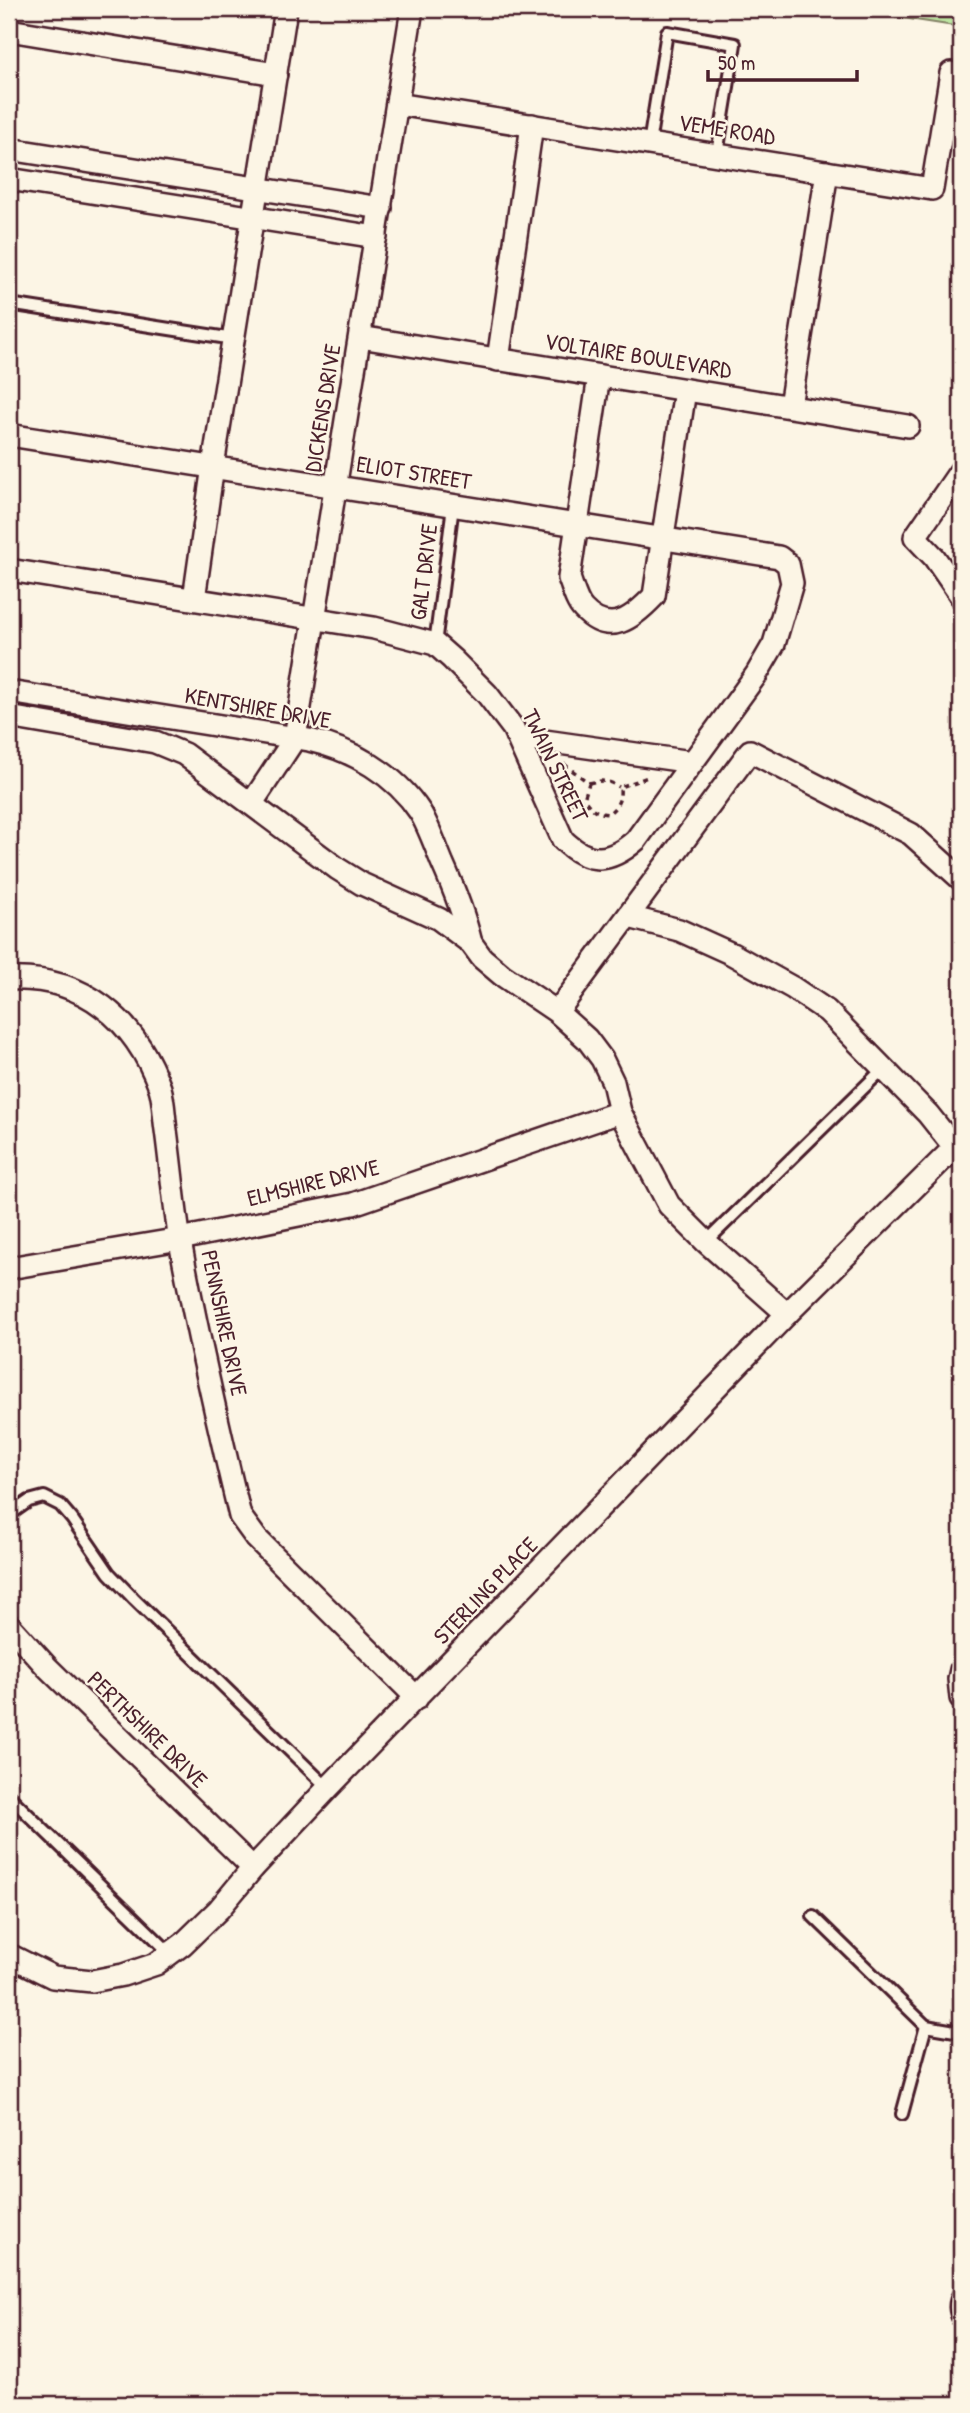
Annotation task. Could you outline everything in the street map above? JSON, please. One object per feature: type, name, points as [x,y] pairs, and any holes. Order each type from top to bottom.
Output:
[{"type":"street","points":[[194,599],[286,9]]},
{"type":"street","name":"DICKENS DRIVE","points":[[252,803],[295,738],[412,9]]},
{"type":"street","points":[[9,30],[276,74]]},
{"type":"street","name":"VEME ROAD","points":[[397,104],[932,189],[951,73]]},
{"type":"street","points":[[498,359],[532,125]]},
{"type":"street","points":[[9,149],[381,208]]},
{"type":"street","points":[[790,407],[827,172]]},
{"type":"street","points":[[9,179],[376,237]]},
{"type":"street","name":"VOLTAIRE BOULEVARD","points":[[360,337],[908,426]]},
{"type":"street","points":[[599,376],[569,578],[581,608],[596,619],[615,624],[636,615],[654,596],[685,390]]},
{"type":"street","name":"ELIOT STREET","points":[[9,436],[768,556]]},
{"type":"street","points":[[961,470],[915,537],[934,557],[961,596]]},
{"type":"street","name":"TWAIN STREET","points":[[9,570],[374,628],[435,644],[486,694],[513,728],[563,840],[575,852],[603,859],[612,857],[636,840],[756,675],[774,644],[792,583],[788,564],[779,557],[768,556]]},
{"type":"street","name":"KENTSHIRE DRIVE","points":[[9,692],[295,738],[345,751],[377,769],[401,789],[421,814],[464,912],[471,943]]},
{"type":"street","name":"KENTSHIRE DRIVE","points":[[9,717],[155,742],[192,759],[338,869],[362,884],[439,919],[471,943],[482,958],[502,975],[557,1012],[587,1038],[602,1059],[613,1082],[620,1112],[669,1205],[787,1314]]},
{"type":"street","points":[[517,737],[692,762]]},
{"type":"street","points":[[557,1012],[750,751],[911,834],[961,879]]},
{"type":"street","points":[[629,918],[679,930],[732,954],[793,988],[827,1011],[958,1145]]},
{"type":"street","name":"PENNSHIRE DRIVE","points":[[9,979],[45,980],[70,987],[92,998],[128,1030],[143,1053],[161,1090],[180,1240],[240,1516],[256,1538],[417,1698]]},
{"type":"street","name":"ELMSHIRE DRIVE","points":[[9,1268],[180,1240],[353,1204],[620,1112]]},
{"type":"street","name":"STERLING PLACE","points":[[9,1955],[53,1977],[92,1981],[156,1964],[170,1953],[219,1909],[253,1868],[328,1788],[787,1314],[958,1145]]},
{"type":"street","name":"PERTHSHIRE DRIVE","points":[[9,1625],[47,1667],[253,1868]]},
{"type":"street","points":[[961,1670],[961,1698]]},
{"type":"lane","points":[[649,144],[667,32],[735,44],[717,154]]},
{"type":"lane","points":[[9,304],[234,340]]},
{"type":"lane","name":"GALT DRIVE","points":[[435,644],[453,506]]},
{"type":"lane","points":[[706,1241],[883,1069]]},
{"type":"lane","points":[[9,1515],[29,1501],[44,1497],[60,1505],[118,1582],[328,1788]]},
{"type":"lane","points":[[9,1796],[170,1953]]},
{"type":"lane","points":[[813,1916],[926,2026],[961,2032]]},
{"type":"lane","points":[[902,2114],[926,2026]]},
{"type":"lane","points":[[961,2290],[954,2310],[961,2325]]},
{"type":"path","points":[[544,741],[556,758],[589,783]]},
{"type":"path","points":[[620,787],[651,775]]},
{"type":"path","points":[[589,783],[600,780],[620,787]]},
{"type":"path","points":[[584,799],[589,783]]},
{"type":"path","points":[[584,799],[590,808],[598,813],[608,814],[617,807],[620,787]]},
{"type":"path","points":[[550,810],[584,799]]},
{"type":"green space","points":[[845,9],[961,9],[961,27]]}]
